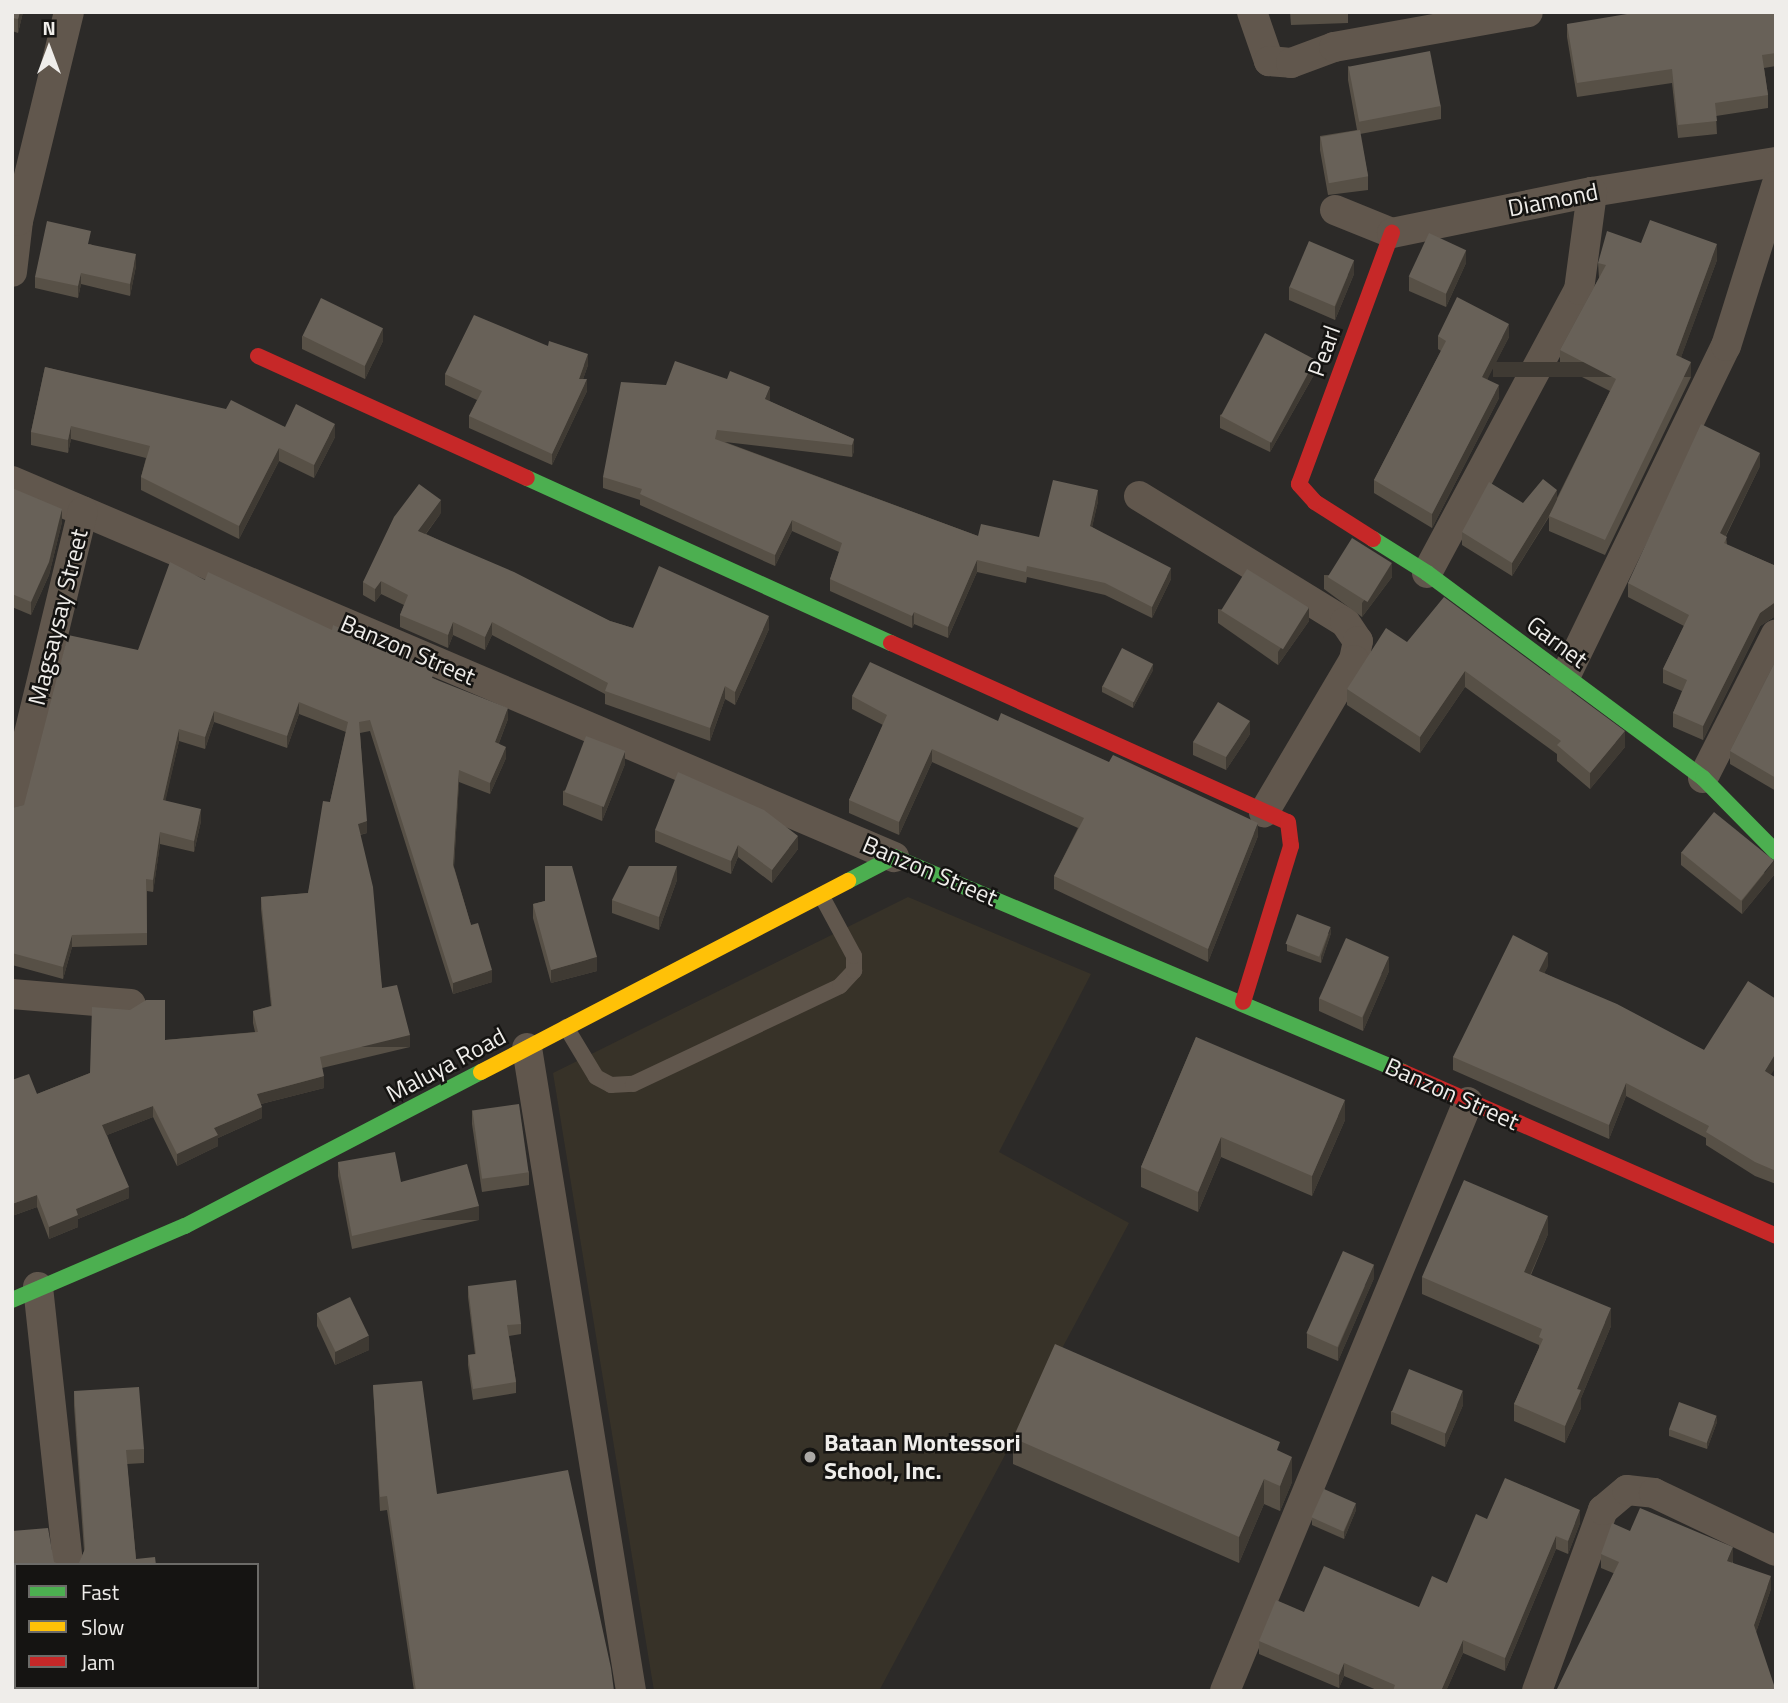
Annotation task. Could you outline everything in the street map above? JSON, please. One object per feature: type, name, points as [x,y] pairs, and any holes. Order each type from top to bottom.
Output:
[{"type":"street","points":[[12,272],[15,221],[69,12]]},
{"type":"street","points":[[1252,12],[1269,61],[1291,63],[1334,47],[1441,20],[1528,12]]},
{"type":"street","name":"Diamond","points":[[1392,233],[1592,192],[1776,162]]},
{"type":"street","points":[[1565,677],[1726,346],[1776,186]]},
{"type":"street","points":[[1427,573],[1579,290],[1592,192]]},
{"type":"street","points":[[1335,210],[1392,233]]},
{"type":"street","name":"Pearl","points":[[1299,484],[1392,233]]},
{"type":"street","points":[[258,356],[1288,822],[1291,846],[1243,1002]]},
{"type":"street","name":"Banzon Street","points":[[12,481],[1243,1002],[1776,1236]]},
{"type":"street","name":"Garnet","points":[[1299,484],[1315,502],[1427,573],[1703,778],[1776,852]]},
{"type":"street","points":[[1139,496],[1346,622],[1358,641],[1354,660],[1264,812]]},
{"type":"street","name":"Magsaysay Street","points":[[12,804],[83,511]]},
{"type":"street","points":[[1703,778],[1776,634]]},
{"type":"street","name":"Maluya Road","points":[[25,1293],[185,1226],[894,856]]},
{"type":"street","points":[[12,994],[131,1004]]},
{"type":"street","points":[[527,1048],[631,1691]]},
{"type":"street","points":[[1225,1691],[1468,1102]]},
{"type":"street","points":[[25,1293],[68,1563]]},
{"type":"street","points":[[1537,1691],[1603,1510],[1626,1490],[1654,1493],[1776,1550]]},
{"type":"lane","points":[[566,1027],[596,1077],[611,1085],[633,1084],[840,986],[854,971],[854,956],[820,895]]},
{"type":"shaded area","name":"Bataan Montessori School, Inc.","points":[[908,897],[1091,974],[999,1152],[1129,1223],[879,1691],[654,1691],[553,1073]]},
{"type":"building","points":[[12,12],[20,12],[18,19],[12,18]]},
{"type":"building","points":[[1639,12],[1776,12],[1776,53],[1762,55],[1768,95],[1715,103],[1717,121],[1678,125],[1672,69],[1577,83],[1567,24]]},
{"type":"building","points":[[1430,51],[1441,106],[1359,122],[1349,67]]},
{"type":"building","points":[[1360,130],[1368,176],[1329,183],[1321,137]]},
{"type":"building","points":[[1650,220],[1717,244],[1676,355],[1691,362],[1605,540],[1549,516],[1616,379],[1560,350],[1606,265],[1598,263],[1607,231],[1641,243]]},
{"type":"building","points":[[47,221],[91,231],[88,244],[136,254],[130,284],[81,273],[78,286],[35,277]]},
{"type":"building","points":[[1429,233],[1466,250],[1446,294],[1409,277]]},
{"type":"building","points":[[1309,241],[1354,260],[1335,306],[1289,287]]},
{"type":"building","points":[[1457,297],[1509,324],[1482,377],[1499,385],[1432,514],[1374,480],[1446,341],[1438,336]]},
{"type":"building","points":[[321,298],[383,328],[365,366],[303,336]]},
{"type":"building","points":[[474,315],[548,346],[549,341],[588,354],[579,379],[587,379],[552,454],[469,416],[482,391],[445,374]]},
{"type":"building","points":[[1265,333],[1315,360],[1271,443],[1221,416]]},
{"type":"building","points":[[675,361],[727,379],[730,371],[770,387],[765,399],[854,439],[852,445],[717,430],[715,439],[978,536],[981,524],[1039,537],[1053,480],[1098,490],[1090,526],[1171,568],[1152,607],[1105,583],[1027,566],[1026,572],[977,560],[948,627],[914,612],[912,616],[830,579],[842,543],[792,520],[775,555],[640,494],[642,489],[603,477],[621,382],[666,385]]},
{"type":"building","points":[[45,367],[226,409],[231,400],[285,427],[296,404],[335,424],[314,465],[279,448],[239,526],[141,477],[150,446],[71,426],[68,440],[31,432]]},
{"type":"building","points":[[1701,424],[1760,453],[1720,533],[1727,537],[1724,543],[1776,566],[1776,604],[1760,613],[1703,726],[1673,713],[1687,680],[1663,669],[1689,615],[1628,583]]},
{"type":"building","points":[[1543,479],[1557,490],[1512,563],[1462,532],[1489,482],[1523,503]]},
{"type":"building","points":[[419,484],[441,500],[418,531],[514,572],[610,621],[633,628],[659,566],[769,616],[735,692],[725,686],[710,728],[605,691],[608,683],[492,622],[485,637],[453,622],[448,635],[400,615],[408,595],[381,581],[375,589],[363,582],[394,517]]},
{"type":"building","points":[[12,488],[62,509],[49,562],[31,602],[12,594]]},
{"type":"building","points":[[1352,538],[1392,563],[1367,602],[1328,577]]},
{"type":"building","points":[[170,562],[205,580],[208,572],[332,630],[333,625],[435,669],[432,678],[508,708],[495,742],[506,747],[490,783],[459,770],[453,865],[471,925],[478,923],[492,970],[453,983],[370,720],[359,722],[367,821],[358,824],[373,887],[382,988],[397,985],[410,1035],[320,1057],[324,1076],[257,1094],[262,1107],[214,1128],[218,1135],[177,1154],[153,1106],[102,1125],[129,1187],[76,1209],[78,1215],[49,1227],[37,1195],[12,1204],[12,1080],[29,1074],[37,1094],[90,1073],[92,1007],[130,1010],[146,1000],[165,1000],[165,1040],[258,1032],[253,1011],[272,1006],[261,897],[308,893],[323,801],[330,802],[348,722],[299,702],[287,736],[214,711],[205,737],[179,729],[163,800],[201,809],[194,841],[160,832],[153,880],[146,879],[147,933],[72,935],[63,967],[12,953],[12,808],[24,805],[68,635],[138,650]]},
{"type":"building","points":[[1247,569],[1309,608],[1283,649],[1221,611]]},
{"type":"building","points":[[1444,597],[1625,731],[1590,773],[1557,745],[1561,741],[1465,671],[1420,737],[1347,689],[1386,628],[1407,642]]},
{"type":"building","points":[[1122,648],[1153,664],[1134,702],[1102,686]]},
{"type":"building","points":[[1776,660],[1776,778],[1730,751]]},
{"type":"building","points":[[870,662],[998,721],[1001,713],[1109,762],[1113,755],[1258,823],[1208,949],[1054,876],[1084,818],[932,749],[899,822],[849,800],[887,715],[852,696]]},
{"type":"building","points":[[1218,702],[1250,721],[1226,757],[1193,742]]},
{"type":"building","points":[[586,736],[625,751],[604,807],[564,792]]},
{"type":"building","points":[[678,772],[764,810],[798,836],[772,870],[738,845],[731,861],[655,830]]},
{"type":"building","points":[[1714,812],[1774,860],[1741,901],[1681,852]]},
{"type":"building","points":[[545,866],[572,866],[597,957],[551,970],[533,904],[545,901]]},
{"type":"building","points":[[629,866],[677,866],[659,917],[612,900]]},
{"type":"building","points":[[1297,914],[1331,927],[1319,957],[1286,944]]},
{"type":"building","points":[[1513,935],[1548,953],[1539,971],[1617,1004],[1704,1050],[1748,981],[1776,999],[1776,1053],[1765,1071],[1776,1078],[1776,1171],[1755,1162],[1706,1132],[1709,1126],[1626,1083],[1609,1125],[1453,1057]]},
{"type":"building","points":[[1346,938],[1389,957],[1362,1017],[1319,998]]},
{"type":"building","points":[[1196,1037],[1345,1100],[1312,1176],[1221,1137],[1198,1192],[1141,1167]]},
{"type":"building","points":[[519,1104],[529,1172],[482,1179],[472,1111]]},
{"type":"building","points":[[395,1152],[401,1182],[467,1164],[479,1206],[352,1236],[338,1162]]},
{"type":"building","points":[[1464,1180],[1548,1216],[1524,1272],[1611,1308],[1577,1389],[1581,1390],[1565,1426],[1514,1404],[1543,1339],[1539,1337],[1542,1329],[1422,1277]]},
{"type":"building","points":[[1343,1251],[1374,1265],[1337,1347],[1306,1333]]},
{"type":"building","points":[[516,1280],[521,1324],[507,1325],[516,1382],[473,1389],[468,1355],[476,1354],[468,1286]]},
{"type":"building","points":[[350,1297],[369,1336],[336,1352],[317,1313]]},
{"type":"building","points":[[1055,1344],[1280,1442],[1277,1450],[1292,1457],[1280,1486],[1264,1479],[1239,1537],[1013,1438]]},
{"type":"building","points":[[1409,1369],[1463,1391],[1446,1433],[1392,1412]]},
{"type":"building","points":[[422,1381],[437,1494],[568,1470],[614,1691],[416,1691],[387,1496],[380,1497],[373,1385]]},
{"type":"building","points":[[139,1387],[144,1449],[126,1450],[136,1559],[155,1557],[156,1563],[79,1563],[85,1549],[74,1391]]},
{"type":"building","points":[[1679,1402],[1717,1416],[1707,1443],[1669,1429]]},
{"type":"building","points":[[1505,1478],[1580,1510],[1568,1541],[1556,1536],[1505,1658],[1463,1640],[1441,1691],[1393,1691],[1395,1685],[1344,1663],[1339,1675],[1259,1641],[1276,1600],[1304,1612],[1324,1566],[1419,1607],[1432,1576],[1447,1583],[1476,1514],[1487,1519]]},
{"type":"building","points":[[1324,1489],[1356,1503],[1343,1532],[1311,1517]]},
{"type":"building","points":[[1640,1508],[1733,1547],[1727,1561],[1771,1576],[1754,1625],[1776,1691],[1556,1691],[1619,1562],[1601,1554],[1612,1523],[1630,1531]]},
{"type":"building","points":[[48,1528],[54,1562],[57,1563],[14,1563],[14,1600],[12,1600],[12,1531]]},
{"type":"building","points":[[102,1689],[185,1689],[185,1691]]},
{"type":"traffic: fast","points":[[527,478],[891,643]]},
{"type":"traffic: fast","points":[[1373,539],[1427,573],[1703,778],[1776,852]]},
{"type":"traffic: fast","points":[[848,881],[894,857],[1403,1072]]},
{"type":"traffic: fast","points":[[12,1300],[185,1226],[481,1072]]},
{"type":"traffic: slow","points":[[481,1072],[848,881]]},
{"type":"traffic: jam","points":[[1373,539],[1315,502],[1299,484],[1392,233]]},
{"type":"traffic: jam","points":[[258,356],[527,478]]},
{"type":"traffic: jam","points":[[891,643],[1288,822],[1291,846],[1243,1002]]},
{"type":"traffic: jam","points":[[1403,1072],[1776,1236]]},
{"type":"place","name":"Bataan Montessori School, Inc.","points":[[810,1457]]}]
